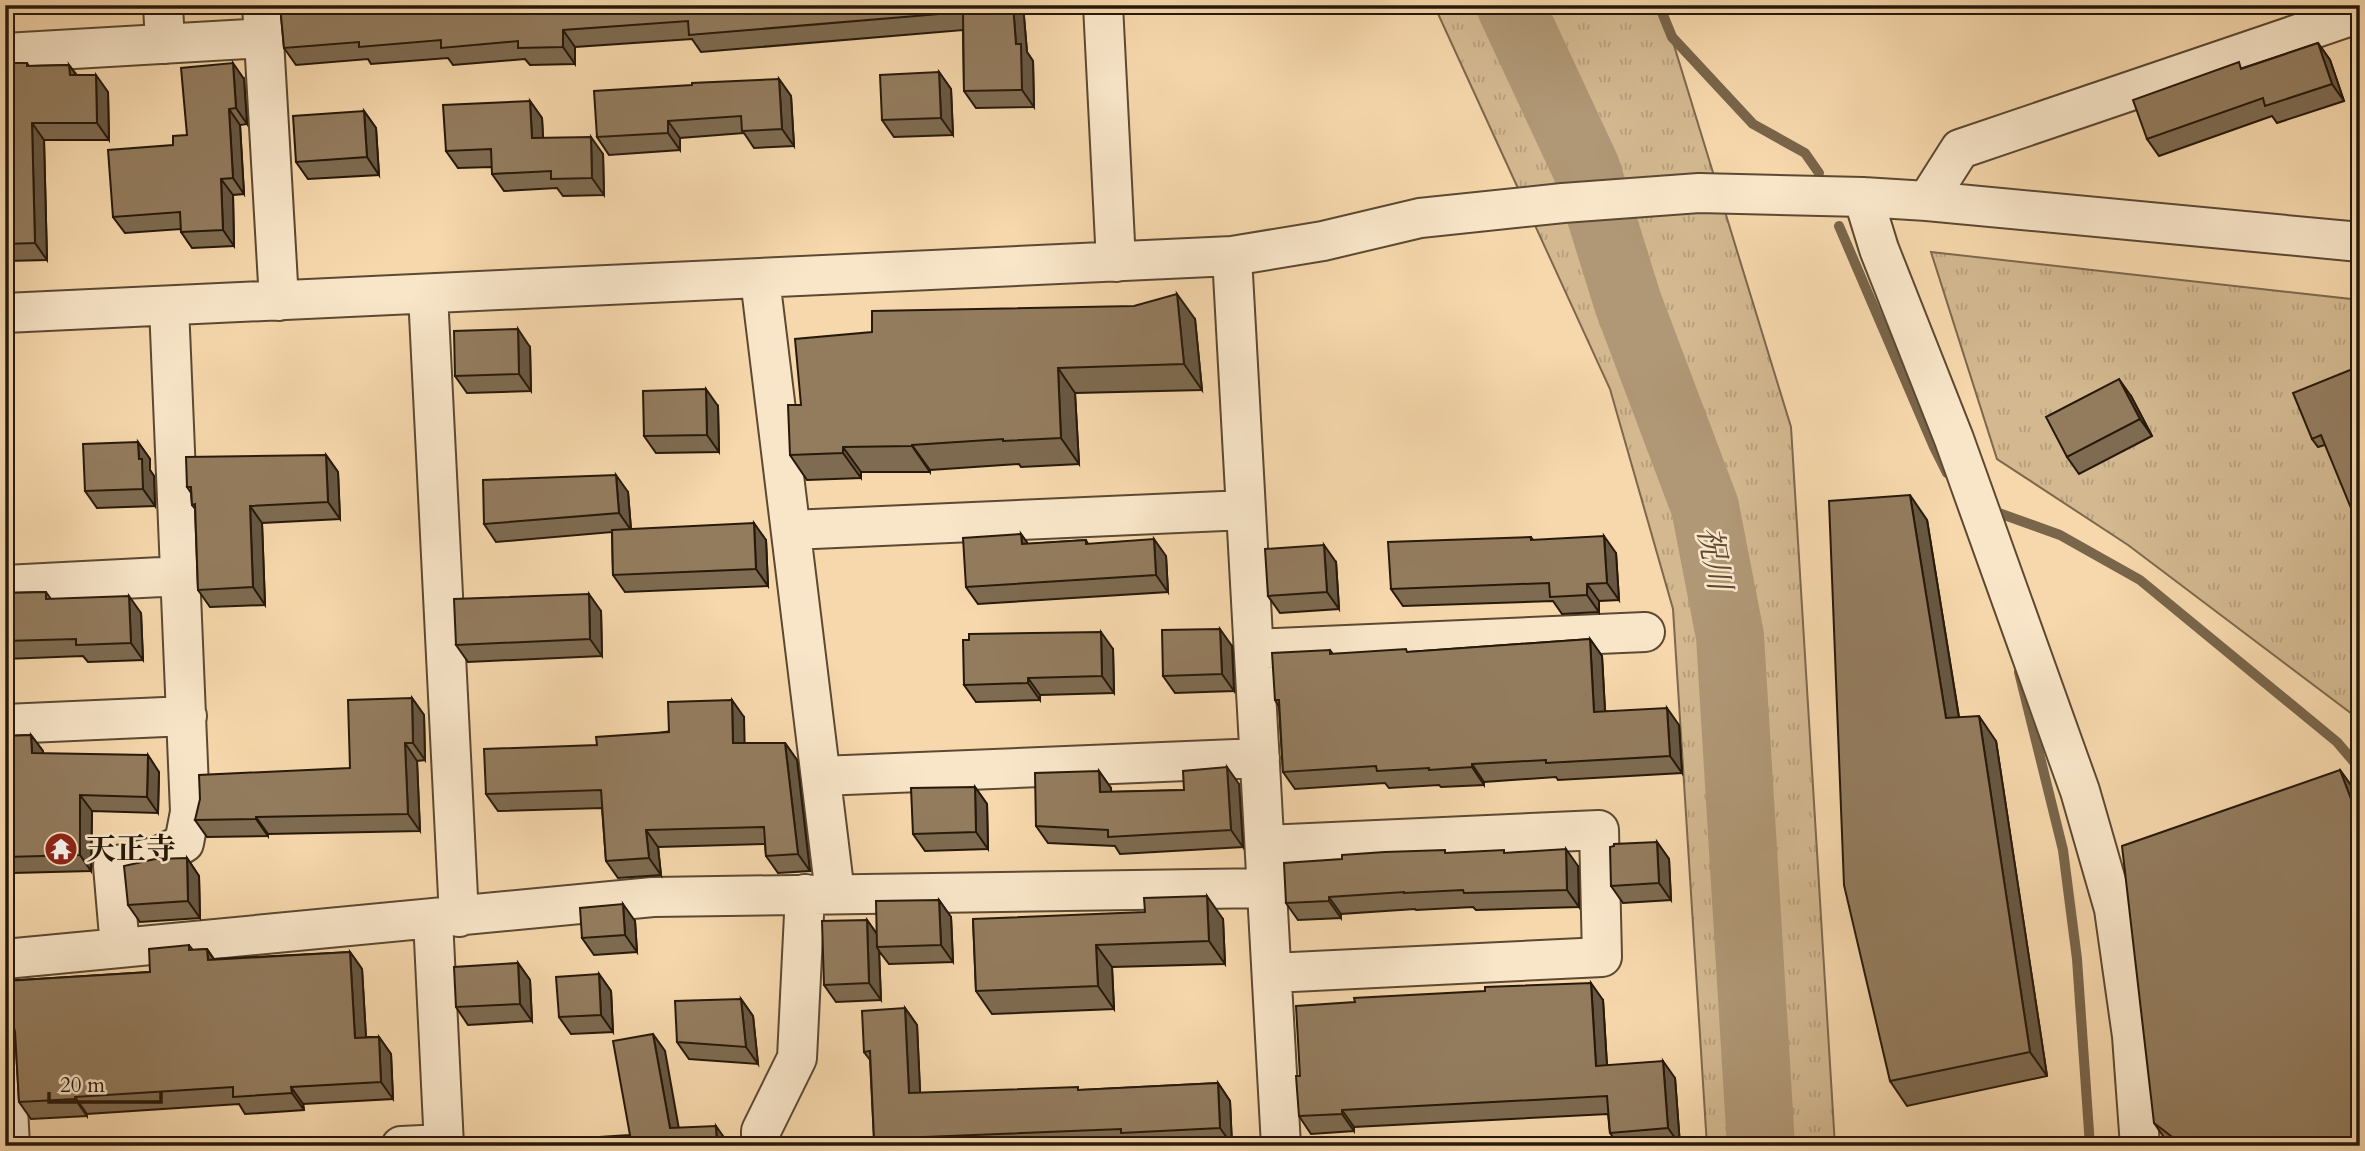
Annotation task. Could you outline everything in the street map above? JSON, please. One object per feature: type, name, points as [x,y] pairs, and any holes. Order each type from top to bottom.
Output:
[{"type":"street","points":[[163,5],[165,44]]},
{"type":"street","points":[[1103,5],[1116,262]]},
{"type":"street","points":[[1927,201],[1960,149],[2360,13]]},
{"type":"street","points":[[5,53],[165,44],[263,22],[279,301]]},
{"type":"street","points":[[5,313],[1232,256],[1323,241],[1420,218],[1563,203],[1699,193],[1927,201],[2360,242]]},
{"type":"street","points":[[1863,197],[1878,249],[1978,505],[2080,792],[2103,870],[2114,909],[2132,1036],[2140,1146]]},
{"type":"street","points":[[1232,256],[1281,1146]]},
{"type":"street","points":[[760,279],[821,776],[820,894],[797,1058],[761,1131],[761,1146]]},
{"type":"street","points":[[401,1146],[444,1145],[446,918],[428,294]]},
{"type":"street","points":[[120,948],[113,866],[159,856],[184,842],[190,812],[169,306]]},
{"type":"street","points":[[791,530],[1246,510]]},
{"type":"street","points":[[5,585],[181,576]]},
{"type":"street","points":[[1254,649],[1645,632]]},
{"type":"street","points":[[5,724],[187,716]]},
{"type":"street","points":[[821,776],[1260,758]]},
{"type":"street","points":[[1265,845],[1598,830],[1602,957],[1272,973]]},
{"type":"street","points":[[5,959],[653,897],[1267,888]]},
{"type":"street","points":[[5,1050],[10,1146]]},
{"type":"green space","points":[[1434,5],[1658,5],[1665,16],[1791,427],[1835,1146],[1707,1146],[1673,609],[1610,389]]},
{"type":"green space","points":[[1931,252],[2360,300],[2360,720],[2128,545],[1997,459]]},
{"type":"building","points":[[280,5],[1013,5],[1016,44],[1021,44],[1022,90],[964,91],[963,12],[689,35],[688,21],[563,30],[563,47],[518,48],[518,41],[441,48],[441,40],[359,47],[359,42],[284,48]]},
{"type":"building","points":[[2318,43],[2332,84],[2265,106],[2263,98],[2147,139],[2133,100],[2239,62],[2241,69]]},
{"type":"building","points":[[5,63],[27,63],[27,66],[69,65],[70,75],[96,75],[97,123],[32,123],[35,243],[5,244]]},
{"type":"building","points":[[233,63],[236,108],[229,109],[233,178],[221,179],[223,230],[181,232],[180,212],[113,217],[108,150],[173,145],[173,136],[187,135],[181,68]]},
{"type":"building","points":[[939,72],[941,118],[882,120],[880,75]]},
{"type":"building","points":[[779,79],[782,129],[742,131],[741,116],[668,121],[668,133],[597,137],[594,91]]},
{"type":"building","points":[[530,101],[532,138],[591,137],[592,178],[551,179],[551,171],[492,174],[491,149],[446,151],[443,105]]},
{"type":"building","points":[[364,111],[367,157],[296,162],[293,116]]},
{"type":"building","points":[[1177,294],[1184,364],[1058,368],[1061,438],[843,447],[843,453],[790,455],[788,405],[801,405],[795,339],[872,332],[872,311],[1134,306]]},
{"type":"building","points":[[518,329],[519,374],[455,376],[454,331]]},
{"type":"building","points":[[2360,366],[2360,530],[2321,435],[2312,439],[2293,393]]},
{"type":"building","points":[[2119,379],[2140,419],[2067,457],[2046,417]]},
{"type":"building","points":[[706,389],[707,435],[644,436],[643,391]]},
{"type":"building","points":[[138,442],[139,459],[142,459],[143,489],[85,491],[83,444]]},
{"type":"building","points":[[326,455],[328,502],[250,506],[253,587],[198,590],[195,504],[192,505],[191,487],[187,487],[186,457]]},
{"type":"building","points":[[616,475],[619,513],[484,524],[483,480]]},
{"type":"building","points":[[1910,495],[1946,718],[1979,716],[2030,1052],[1890,1081],[1844,885],[1829,501]]},
{"type":"building","points":[[754,523],[756,569],[613,575],[612,530]]},
{"type":"building","points":[[1021,534],[1022,544],[1086,540],[1086,544],[1154,539],[1156,575],[966,587],[963,538]]},
{"type":"building","points":[[1604,536],[1607,583],[1587,584],[1587,595],[1550,597],[1549,583],[1391,589],[1388,542]]},
{"type":"building","points":[[1324,545],[1327,592],[1268,596],[1265,549]]},
{"type":"building","points":[[46,592],[46,599],[129,596],[131,643],[76,645],[76,639],[5,641],[5,593]]},
{"type":"building","points":[[589,594],[590,639],[456,645],[454,599]]},
{"type":"building","points":[[1220,629],[1222,674],[1163,676],[1162,630]]},
{"type":"building","points":[[1101,632],[1102,676],[1028,678],[1028,683],[964,685],[963,640],[969,640],[969,634]]},
{"type":"building","points":[[1590,639],[1594,712],[1667,708],[1670,756],[1472,764],[1472,767],[1429,770],[1377,771],[1376,766],[1283,772],[1279,700],[1275,700],[1272,653],[1330,650],[1330,654],[1406,649],[1407,652]]},
{"type":"building","points":[[412,698],[413,743],[405,743],[408,814],[195,820],[200,799],[199,775],[350,768],[348,700]]},
{"type":"building","points":[[732,700],[733,743],[785,743],[798,854],[766,856],[764,827],[646,830],[649,858],[606,861],[601,790],[486,794],[484,749],[597,745],[596,737],[669,732],[668,702]]},
{"type":"building","points":[[31,735],[32,753],[148,755],[147,797],[80,795],[80,855],[5,857],[5,736]]},
{"type":"building","points":[[1227,767],[1231,830],[1108,837],[1108,830],[1036,826],[1035,773],[1099,771],[1100,792],[1184,790],[1183,771]]},
{"type":"building","points":[[2340,770],[2360,823],[2360,1146],[2184,1146],[2154,1123],[2122,846]]},
{"type":"building","points":[[975,787],[976,832],[913,834],[911,788]]},
{"type":"building","points":[[1657,842],[1659,883],[1611,886],[1610,847],[1614,844]]},
{"type":"building","points":[[1566,849],[1567,890],[1404,892],[1286,903],[1284,863],[1342,859],[1342,855],[1385,852],[1504,850],[1504,853]]},
{"type":"building","points":[[187,858],[188,901],[128,905],[124,866],[155,859]]},
{"type":"building","points":[[1207,896],[1209,941],[1096,945],[1098,986],[976,991],[973,919],[1145,912],[1144,898]]},
{"type":"building","points":[[939,900],[941,945],[877,947],[876,901]]},
{"type":"building","points":[[623,904],[625,935],[582,938],[580,908]]},
{"type":"building","points":[[867,920],[869,983],[824,985],[822,921]]},
{"type":"building","points":[[189,945],[189,950],[207,949],[208,960],[350,952],[355,1038],[379,1037],[381,1082],[291,1087],[292,1093],[233,1097],[233,1087],[19,1102],[15,1032],[11,1015],[5,1014],[5,981],[150,972],[149,949]]},
{"type":"building","points":[[518,963],[520,1004],[456,1007],[454,967]]},
{"type":"building","points":[[599,974],[601,1015],[559,1017],[556,977]]},
{"type":"building","points":[[1591,983],[1596,1066],[1663,1061],[1668,1128],[1610,1133],[1607,1096],[1342,1110],[1342,1114],[1299,1116],[1296,1006],[1355,1002],[1354,998],[1485,991],[1485,987]]},
{"type":"building","points":[[741,999],[746,1047],[677,1042],[675,1001]]},
{"type":"building","points":[[905,1008],[909,1093],[1078,1087],[1078,1090],[1218,1083],[1220,1128],[1121,1133],[1121,1129],[874,1139],[870,1051],[864,1052],[862,1011]]},
{"type":"building","points":[[653,1034],[670,1128],[716,1126],[717,1146],[538,1146],[538,1141],[630,1135],[613,1041]]},
{"type":"building","points":[[369,1142],[370,1146],[312,1146],[312,1145]]},
{"type":"waterway","name":"祝川","points":[[1510,5],[1586,168],[1628,303],[1705,507],[1730,636],[1761,1146]]},
{"type":"waterway","points":[[1659,5],[1672,37],[1753,124],[1805,153],[1819,173]]},
{"type":"waterway","points":[[1839,226],[1947,473]]},
{"type":"waterway","points":[[1996,512],[2060,535],[2140,580],[2337,742],[2360,769]]},
{"type":"waterway","points":[[2019,672],[2063,850],[2077,959],[2090,1146]]},
{"type":"place","name":"天正寺","points":[[61,849]]}]
